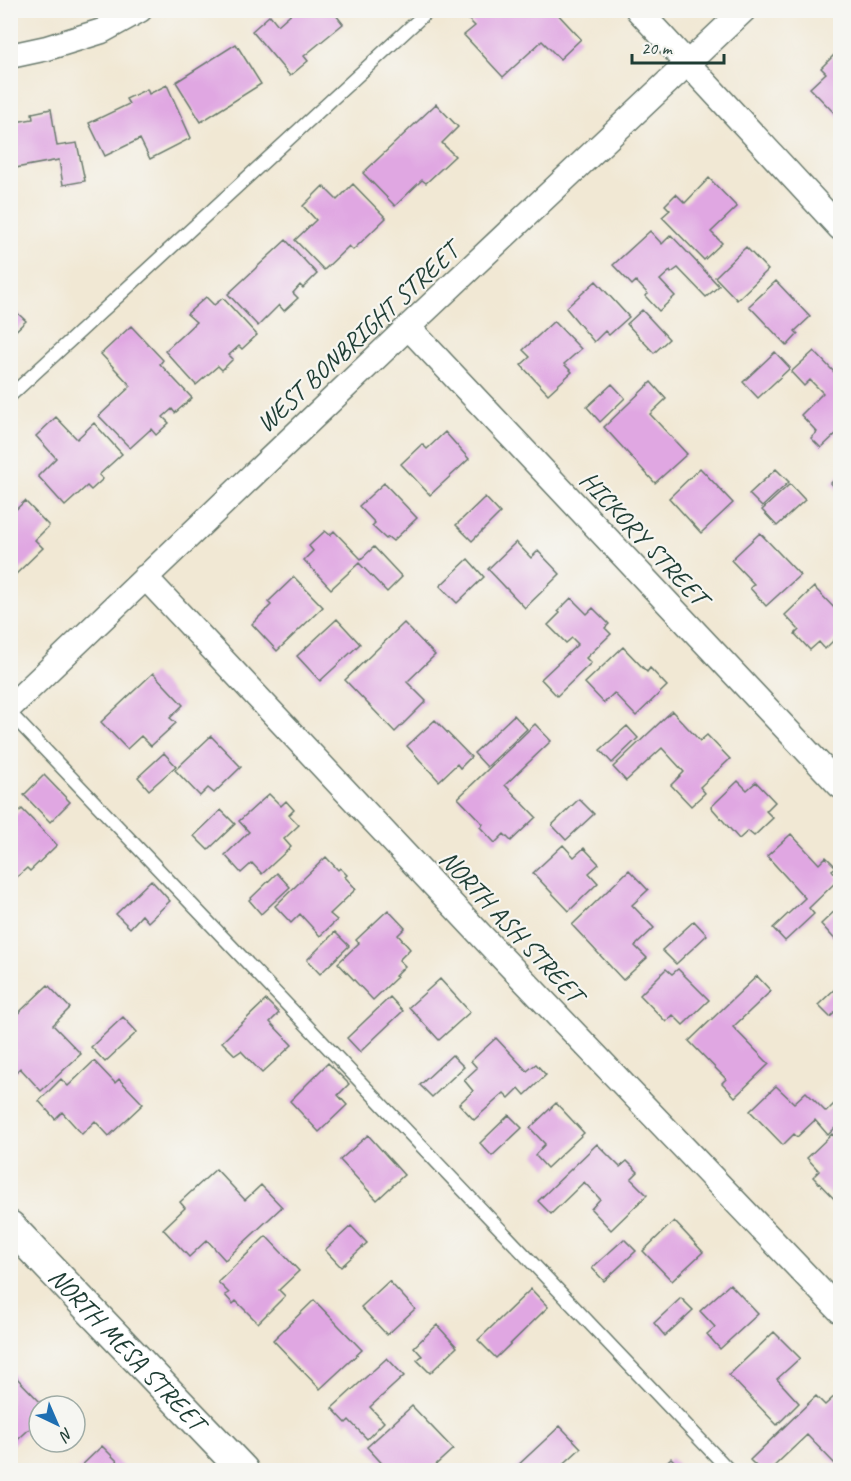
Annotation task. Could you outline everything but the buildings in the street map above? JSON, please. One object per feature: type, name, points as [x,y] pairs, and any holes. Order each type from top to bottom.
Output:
[{"type":"street","points":[[10,56],[47,48],[102,30],[140,10]]},
{"type":"street","points":[[638,10],[840,228]]},
{"type":"street","name":"WEST BONBRIGHT STREET","points":[[10,707],[744,10]]},
{"type":"street","name":"HICKORY STREET","points":[[408,327],[840,786]]},
{"type":"street","name":"NORTH ASH STREET","points":[[145,577],[484,939],[840,1311]]},
{"type":"street","name":"NORTH MESA STREET","points":[[10,1226],[243,1470]]},
{"type":"lane","points":[[10,396],[429,10]]},
{"type":"lane","points":[[10,713],[729,1470]]}]
